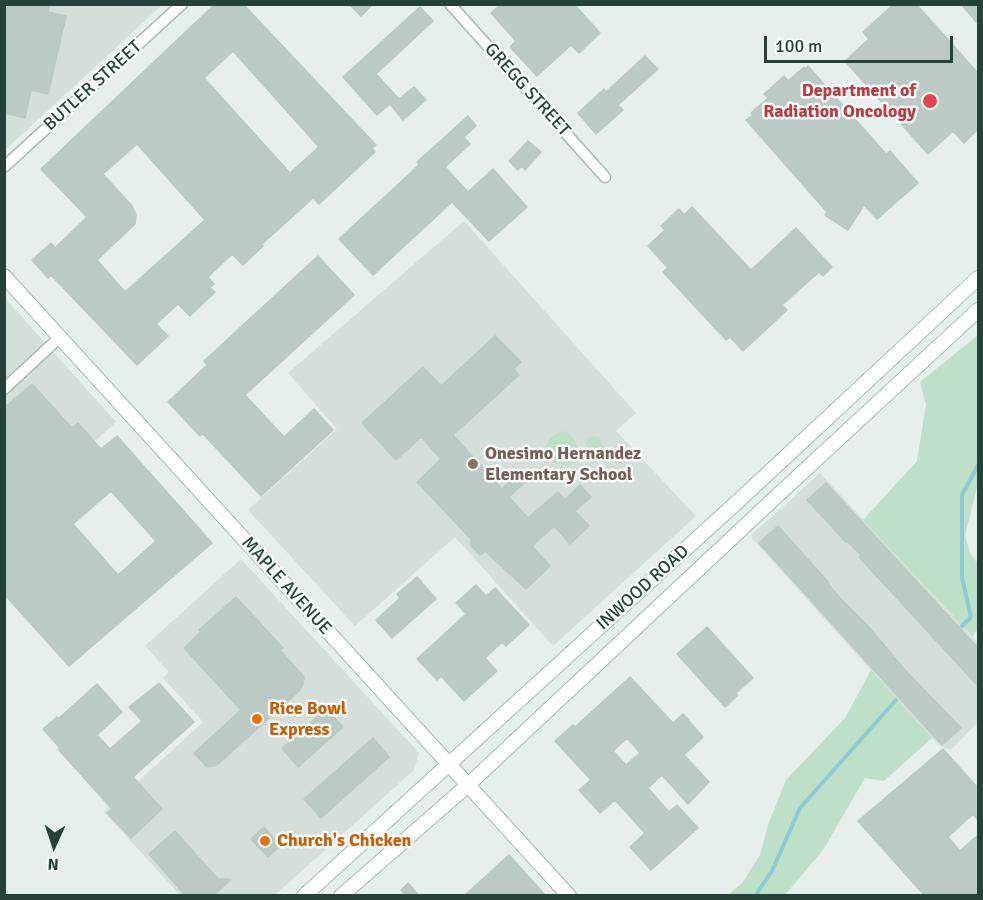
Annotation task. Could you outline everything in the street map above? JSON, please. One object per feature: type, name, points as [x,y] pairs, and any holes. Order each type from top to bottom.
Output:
[{"type":"main road","name":"MAPLE AVENUE","points":[[4,276],[569,896]]},
{"type":"main road","name":"INWOOD ROAD","points":[[304,896],[735,504],[978,278]]},
{"type":"main road","name":"INWOOD ROAD","points":[[341,896],[468,785],[978,310]]},
{"type":"main road","points":[[735,504],[750,521]]},
{"type":"main road","points":[[569,655],[579,681]]},
{"type":"main road","points":[[345,858],[363,877]]},
{"type":"street","name":"BUTLER STREET","points":[[4,167],[182,4]]},
{"type":"street","name":"GREGG STREET","points":[[450,4],[605,177]]},
{"type":"street","points":[[4,388],[60,337]]},
{"type":"shaded area","points":[[5,5],[162,5],[5,150]]},
{"type":"shaded area","name":"Onesimo Hernandez Elementary School","points":[[464,221],[636,413],[616,431],[696,516],[553,646],[455,537],[355,626],[248,510],[337,429],[288,373]]},
{"type":"shaded area","points":[[4,297],[116,422],[5,523],[4,523]]},
{"type":"shaded area","points":[[820,473],[978,643],[978,722],[951,750],[939,745],[932,738],[750,536]]},
{"type":"shaded area","points":[[241,559],[419,753],[414,770],[275,895],[180,895],[104,812],[203,722],[163,678],[169,672],[145,646]]},
{"type":"green space","points":[[978,335],[978,484],[965,535],[970,553],[978,564],[978,627],[973,637],[863,520],[917,461],[926,405],[920,382]]},
{"type":"green space","points":[[565,431],[572,437],[578,448],[577,461],[567,466],[554,463],[545,449],[552,437]]},
{"type":"green space","points":[[590,436],[599,437],[605,451],[603,456],[599,456],[586,447]]},
{"type":"green space","points":[[871,670],[932,738],[884,781],[865,778],[823,850],[785,895],[728,895],[742,883],[760,855],[768,825],[786,780],[845,718]]},
{"type":"building","points":[[4,4],[50,4],[48,12],[66,16],[48,94],[31,90],[25,118],[4,113]]},
{"type":"building","points":[[215,4],[243,4],[376,145],[372,148],[375,152],[319,204],[313,198],[262,244],[263,246],[243,265],[232,254],[208,277],[214,284],[210,288],[215,292],[190,316],[178,304],[156,324],[168,336],[137,365],[51,275],[48,278],[32,260],[51,243],[55,248],[87,217],[41,169]],"holes":[[[233,51],[319,147],[290,173],[204,78]],[[137,144],[205,220],[125,292],[97,260],[135,224],[136,215],[132,206],[103,174]]]},
{"type":"building","points":[[349,4],[373,4],[361,16]]},
{"type":"building","points":[[501,4],[574,4],[600,33],[579,53],[571,45],[537,76],[510,47],[516,41],[491,13]]},
{"type":"building","name":"Department of Radiation Oncology","points":[[894,4],[916,4],[978,73],[978,129],[964,143],[953,131],[928,154],[845,61],[869,39],[863,32]]},
{"type":"building","points":[[961,4],[978,4],[978,24]]},
{"type":"building","points":[[420,7],[433,21],[376,74],[399,99],[414,87],[426,100],[403,120],[390,104],[377,115],[343,77]]},
{"type":"building","points":[[645,56],[658,69],[618,105],[623,110],[596,134],[578,113],[604,89],[606,92]]},
{"type":"building","points":[[808,66],[886,154],[890,151],[918,183],[877,219],[864,205],[848,230],[825,215],[827,212],[746,120],[768,98],[764,94],[784,76],[788,81]]},
{"type":"building","points":[[468,116],[476,126],[464,137],[470,144],[445,167],[468,192],[493,169],[527,207],[489,241],[452,202],[373,275],[339,239],[419,165],[417,162]]},
{"type":"building","points":[[528,141],[541,152],[525,170],[522,166],[518,170],[509,161]]},
{"type":"building","points":[[692,207],[751,270],[796,228],[832,267],[823,276],[819,272],[782,305],[787,310],[743,351],[730,337],[726,340],[663,272],[668,268],[648,246],[665,230],[661,226],[679,209],[684,215]]},
{"type":"building","points":[[318,256],[354,295],[245,395],[284,437],[314,409],[333,430],[261,496],[203,434],[200,436],[168,402],[207,365],[204,361]]},
{"type":"building","points":[[495,336],[521,362],[514,369],[519,375],[453,435],[502,489],[517,474],[525,482],[509,497],[528,518],[558,492],[565,500],[580,485],[591,497],[575,511],[589,526],[570,544],[554,526],[532,546],[550,566],[526,589],[485,551],[480,555],[471,546],[471,539],[417,482],[441,459],[421,437],[396,460],[362,423],[423,367],[441,386]]},
{"type":"building","points":[[32,384],[72,428],[78,423],[101,449],[117,436],[212,543],[69,666],[4,594],[4,408]],"holes":[[[111,491],[156,541],[118,575],[73,524]]]},
{"type":"building","points":[[826,483],[978,648],[978,686],[859,557],[861,555],[807,500]]},
{"type":"building","points":[[778,526],[905,670],[961,728],[942,745],[759,543]]},
{"type":"building","points":[[417,577],[436,599],[392,638],[376,620],[400,598],[397,594]]},
{"type":"building","points":[[476,585],[486,596],[495,588],[529,625],[506,646],[502,642],[485,658],[497,671],[464,701],[441,676],[437,680],[417,659],[466,614],[456,603]]},
{"type":"building","points":[[236,597],[283,648],[280,650],[304,677],[303,684],[300,690],[217,765],[207,767],[194,753],[241,710],[184,648],[201,632],[199,630]]},
{"type":"building","points":[[707,627],[753,678],[736,693],[738,695],[725,707],[677,654]]},
{"type":"building","points":[[630,677],[673,723],[683,714],[703,737],[684,755],[709,782],[688,804],[662,775],[648,788],[669,812],[677,805],[698,828],[651,870],[630,847],[645,833],[615,800],[600,813],[579,790],[591,780],[555,741],[573,725],[575,727]],"holes":[[[627,738],[640,753],[626,765],[613,751]]]},
{"type":"building","points":[[159,683],[194,722],[133,777],[162,809],[131,838],[107,813],[112,809],[43,729],[57,717],[58,719],[97,684],[122,712],[97,735],[110,749],[142,721],[129,707]]},
{"type":"building","points":[[326,709],[343,727],[298,767],[282,748]]},
{"type":"building","points":[[373,738],[389,757],[321,818],[304,799]]},
{"type":"building","points":[[943,749],[978,788],[978,820],[973,814],[948,837],[960,851],[978,835],[978,896],[925,896],[858,821]]},
{"type":"building","name":"Church's Chicken","points":[[264,827],[280,846],[268,857],[251,839]]},
{"type":"building","points":[[175,831],[218,879],[231,879],[213,896],[186,896],[149,854]]},
{"type":"building","points":[[509,855],[546,896],[464,896]]},
{"type":"building","points":[[408,883],[419,896],[406,896],[401,890]]},
{"type":"waterway","points":[[962,626],[971,617],[962,578],[962,495],[978,465]]},
{"type":"waterway","points":[[755,896],[772,871],[800,808],[896,700]]},
{"type":"place","name":"Department of Radiation Oncology","points":[[930,101]]},
{"type":"place","name":"Onesimo Hernandez Elementary School","points":[[473,464]]},
{"type":"place","name":"Rice Bowl Express","points":[[257,719]]},
{"type":"place","name":"Church's Chicken","points":[[265,841]]}]
